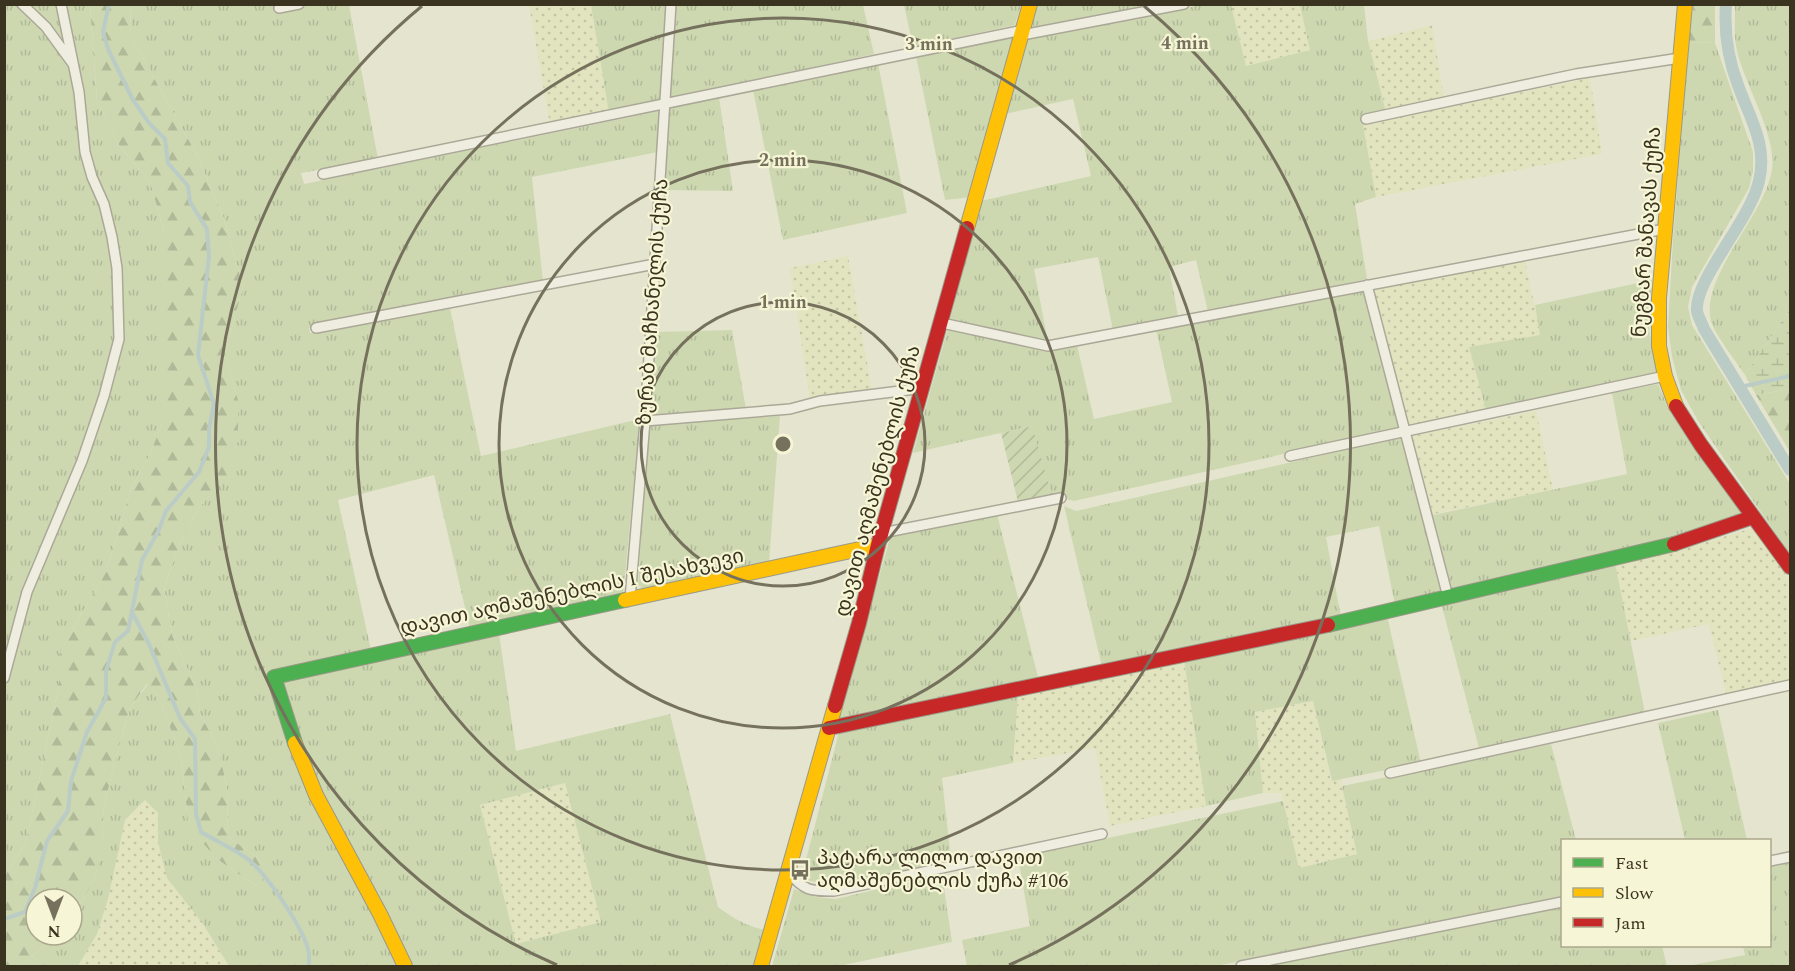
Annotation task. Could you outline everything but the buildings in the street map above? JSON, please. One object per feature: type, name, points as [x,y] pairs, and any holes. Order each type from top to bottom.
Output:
[{"type":"street","points":[[22,4],[46,27],[74,66]]},
{"type":"street","points":[[4,678],[27,592],[82,461],[104,396],[119,339],[117,268],[112,237],[104,204],[92,177],[85,152],[79,92],[61,4]]},
{"type":"street","points":[[279,8],[299,4]]},
{"type":"street","name":"ზურაბ მაჩხანელის ქუჩა","points":[[630,599],[645,421],[671,4]]},
{"type":"street","name":"დავით აღმაშენებლის ქუჩა","points":[[761,966],[859,623],[880,539],[1030,4]]},
{"type":"street","points":[[323,174],[1022,32],[1184,4]]},
{"type":"street","name":"ნუგზარ შანავას ქუჩა","points":[[1684,4],[1658,322],[1659,346],[1665,376],[1676,406],[1753,517],[1791,567]]},
{"type":"street","points":[[1366,119],[1576,74],[1680,58]]},
{"type":"street","points":[[942,323],[1048,346],[1665,229]]},
{"type":"street","points":[[316,328],[655,264]]},
{"type":"street","points":[[1367,285],[1448,597]]},
{"type":"street","points":[[1290,456],[1665,376]]},
{"type":"street","points":[[645,421],[790,409],[820,401],[924,388]]},
{"type":"street","points":[[880,539],[1060,498]]},
{"type":"street","points":[[829,728],[1334,623],[1448,597],[1682,542],[1753,517]]},
{"type":"street","name":"დავით აღმაშენებლის I შესახვევი","points":[[405,966],[380,914],[316,795],[297,748],[274,677],[630,599],[880,539]]},
{"type":"street","points":[[1390,773],[1791,685]]},
{"type":"street","points":[[788,872],[801,887],[815,891],[834,891],[1102,834]]},
{"type":"street","points":[[1771,861],[1791,857]]},
{"type":"street","points":[[1241,966],[1561,902]]},
{"type":"green space","points":[[904,4],[1021,5],[1015,25],[913,47]]},
{"type":"green space","points":[[4,5],[90,5],[97,101],[120,147],[150,181],[164,232],[164,420],[148,458],[131,489],[106,572],[59,655],[59,685],[26,842],[5,876]]},
{"type":"green space","points":[[90,5],[130,5],[131,37],[197,155],[225,221],[243,287],[225,353],[238,400],[238,440],[227,475],[199,508],[181,541],[164,587],[172,635],[197,690],[200,714],[217,745],[227,786],[228,837],[258,858],[270,872],[256,886],[217,859],[202,842],[188,820],[181,757],[162,706],[147,684],[130,708],[117,753],[104,806],[102,843],[95,878],[84,898],[84,887],[24,887],[24,947],[43,947],[22,966],[5,966],[5,876],[26,842],[59,685],[59,655],[106,572],[131,489],[148,458],[164,420],[164,232],[150,181],[120,147],[97,101]]},
{"type":"green space","points":[[130,5],[349,5],[378,159],[301,173],[304,184],[660,111],[658,152],[532,177],[543,282],[309,328],[310,333],[450,308],[481,456],[640,419],[622,606],[499,633],[516,751],[670,714],[718,907],[740,921],[765,930],[756,966],[229,966],[203,924],[167,878],[158,842],[158,813],[145,800],[125,820],[108,899],[97,934],[78,966],[22,966],[43,947],[84,947],[84,898],[95,878],[102,842],[104,806],[130,708],[148,684],[162,706],[181,757],[188,820],[217,859],[256,886],[269,872],[258,858],[228,837],[227,786],[217,745],[200,714],[197,690],[172,635],[164,587],[181,541],[199,508],[227,474],[238,440],[238,400],[225,353],[243,287],[225,221],[197,155],[131,37]],"holes":[[[434,475],[470,629],[371,650],[338,500]],[[565,783],[601,922],[516,944],[480,805]]]},
{"type":"green space","points":[[529,5],[591,5],[609,113],[550,125]]},
{"type":"green space","points":[[591,5],[668,5],[662,100],[609,113]]},
{"type":"green space","points":[[675,5],[863,5],[874,54],[670,99]]},
{"type":"green space","points":[[1035,5],[1159,5],[1027,32]]},
{"type":"green space","points":[[1201,5],[1231,5],[1246,66],[1310,50],[1300,5],[1364,5],[1368,41],[1388,120],[1363,125],[1376,197],[1355,204],[1367,279],[1208,312],[1196,260],[1169,267],[1178,316],[1113,330],[1098,257],[1034,269],[1048,342],[950,320],[981,201],[1091,176],[1073,99],[1005,114],[1024,40]]},
{"type":"green space","points":[[1231,5],[1300,5],[1310,50],[1246,66]]},
{"type":"green space","points":[[1693,5],[1715,5],[1715,43],[1689,42]]},
{"type":"green space","points":[[1735,5],[1790,5],[1790,309],[1745,375],[1715,330],[1710,307],[1722,268],[1758,206],[1772,169],[1769,140],[1739,60],[1736,46]]},
{"type":"green space","points":[[1432,25],[1444,98],[1386,111],[1368,41]]},
{"type":"green space","points":[[1011,37],[1013,43],[972,197],[945,200],[916,56]]},
{"type":"green space","points":[[1689,42],[1715,43],[1753,152],[1753,171],[1749,188],[1692,287],[1688,307],[1692,325],[1790,484],[1790,554],[1698,421],[1681,390],[1672,357],[1668,327]]},
{"type":"green space","points":[[878,63],[907,213],[783,240],[753,90]]},
{"type":"green space","points":[[1590,78],[1602,154],[1376,197],[1363,125]]},
{"type":"green space","points":[[719,97],[733,191],[663,190],[669,108]]},
{"type":"green space","points":[[848,256],[872,390],[810,400],[790,268]]},
{"type":"green space","points":[[1525,261],[1541,335],[1469,347],[1486,410],[1408,427],[1374,289]]},
{"type":"green space","points":[[1652,280],[1649,329],[1657,374],[1486,410],[1469,347],[1540,335],[1535,305]]},
{"type":"green space","points":[[1364,290],[1400,428],[1074,501],[1056,496],[1051,492],[1031,426],[913,453],[948,328],[1048,350],[1077,345],[1094,419],[1172,402],[1156,329]]},
{"type":"green space","points":[[1790,309],[1790,389],[1756,395],[1745,375]]},
{"type":"green space","points":[[732,330],[746,409],[650,415],[655,332]]},
{"type":"green space","points":[[1658,384],[1670,412],[1744,514],[1679,537],[1451,591],[1433,515],[1627,474],[1612,393]]},
{"type":"green space","points":[[1790,389],[1790,452],[1756,395]]},
{"type":"green space","points":[[1536,411],[1553,490],[1433,514],[1412,436]]},
{"type":"green space","points":[[780,416],[769,563],[644,590],[638,585],[648,429],[652,424]]},
{"type":"green space","points":[[1032,426],[1051,492],[1056,496],[1018,502],[1001,433]]},
{"type":"green space","points":[[1402,437],[1441,593],[1395,605],[1379,526],[1326,537],[1341,617],[1102,667],[1064,506],[1076,511]]},
{"type":"green space","points":[[997,514],[1039,681],[837,724],[891,535]]},
{"type":"green space","points":[[1752,528],[1790,580],[1790,679],[1726,694],[1709,624],[1631,641],[1615,563],[1697,545]]},
{"type":"green space","points":[[1615,563],[1645,713],[1479,748],[1441,603]]},
{"type":"green space","points":[[1387,616],[1421,763],[1332,781],[1313,701],[1255,712],[1263,793],[1206,806],[1184,660]]},
{"type":"green space","points":[[1184,660],[1206,806],[1110,826],[1095,748],[1013,763],[1018,694]]},
{"type":"green space","points":[[1018,694],[1013,763],[942,778],[951,860],[837,886],[801,879],[839,732]]},
{"type":"green space","points":[[1313,701],[1331,781],[1341,779],[1357,854],[1299,868],[1281,793],[1263,793],[1255,712]]},
{"type":"green space","points":[[1718,710],[1747,839],[1685,839],[1658,723]]},
{"type":"green space","points":[[1551,744],[1576,839],[1561,839],[1561,896],[1216,966],[967,966],[962,940],[1030,926],[1018,857],[1283,801],[1299,868],[1357,854],[1342,786]]},
{"type":"green space","points":[[565,783],[601,922],[516,944],[480,805]]},
{"type":"green space","points":[[145,799],[158,813],[158,842],[187,901],[229,966],[78,966],[97,934],[108,899],[125,820]]},
{"type":"green space","points":[[1790,862],[1790,966],[1687,966],[1745,955],[1743,947],[1771,947],[1771,867]]},
{"type":"green space","points":[[942,874],[952,942],[839,966],[772,966],[794,889],[816,897],[836,899]]},
{"type":"green space","points":[[1561,907],[1561,947],[1662,947],[1667,966],[1272,965]]},
{"type":"waterway","points":[[4,919],[25,912],[35,888],[47,841],[68,811],[71,781],[87,732],[106,698],[106,671],[115,642],[128,631],[142,560],[158,532],[166,511],[199,472],[209,447],[209,429],[214,404],[198,355],[209,256],[207,229],[190,202],[188,186],[168,163],[165,139],[149,123],[133,100],[108,49],[103,32],[109,4]]},
{"type":"waterway","points":[[1726,4],[1726,35],[1729,55],[1756,131],[1761,168],[1754,196],[1704,283],[1698,298],[1697,311],[1704,329],[1790,470]]},
{"type":"waterway","points":[[1740,387],[1790,376]]},
{"type":"waterway","points":[[132,612],[149,644],[180,718],[195,739],[196,814],[201,832],[244,856],[257,867],[300,931],[309,953],[309,966]]},
{"type":"traffic: fast","points":[[1328,625],[1674,544]]},
{"type":"traffic: fast","points":[[295,743],[274,677],[625,600]]},
{"type":"traffic: slow","points":[[967,228],[1030,4]]},
{"type":"traffic: slow","points":[[1676,406],[1665,376],[1659,346],[1659,298],[1685,4]]},
{"type":"traffic: slow","points":[[625,600],[878,545]]},
{"type":"traffic: slow","points":[[761,966],[835,706]]},
{"type":"traffic: slow","points":[[295,743],[316,795],[380,914],[405,966]]},
{"type":"traffic: jam","points":[[835,706],[967,228]]},
{"type":"traffic: jam","points":[[1676,406],[1701,445],[1790,567]]},
{"type":"traffic: jam","points":[[1674,544],[1753,517]]},
{"type":"traffic: jam","points":[[829,728],[1328,625]]},
{"type":"place","name":"პატარა ლილო დავით აღმაშენებლის ქუჩა #106","points":[[800,870]]}]
